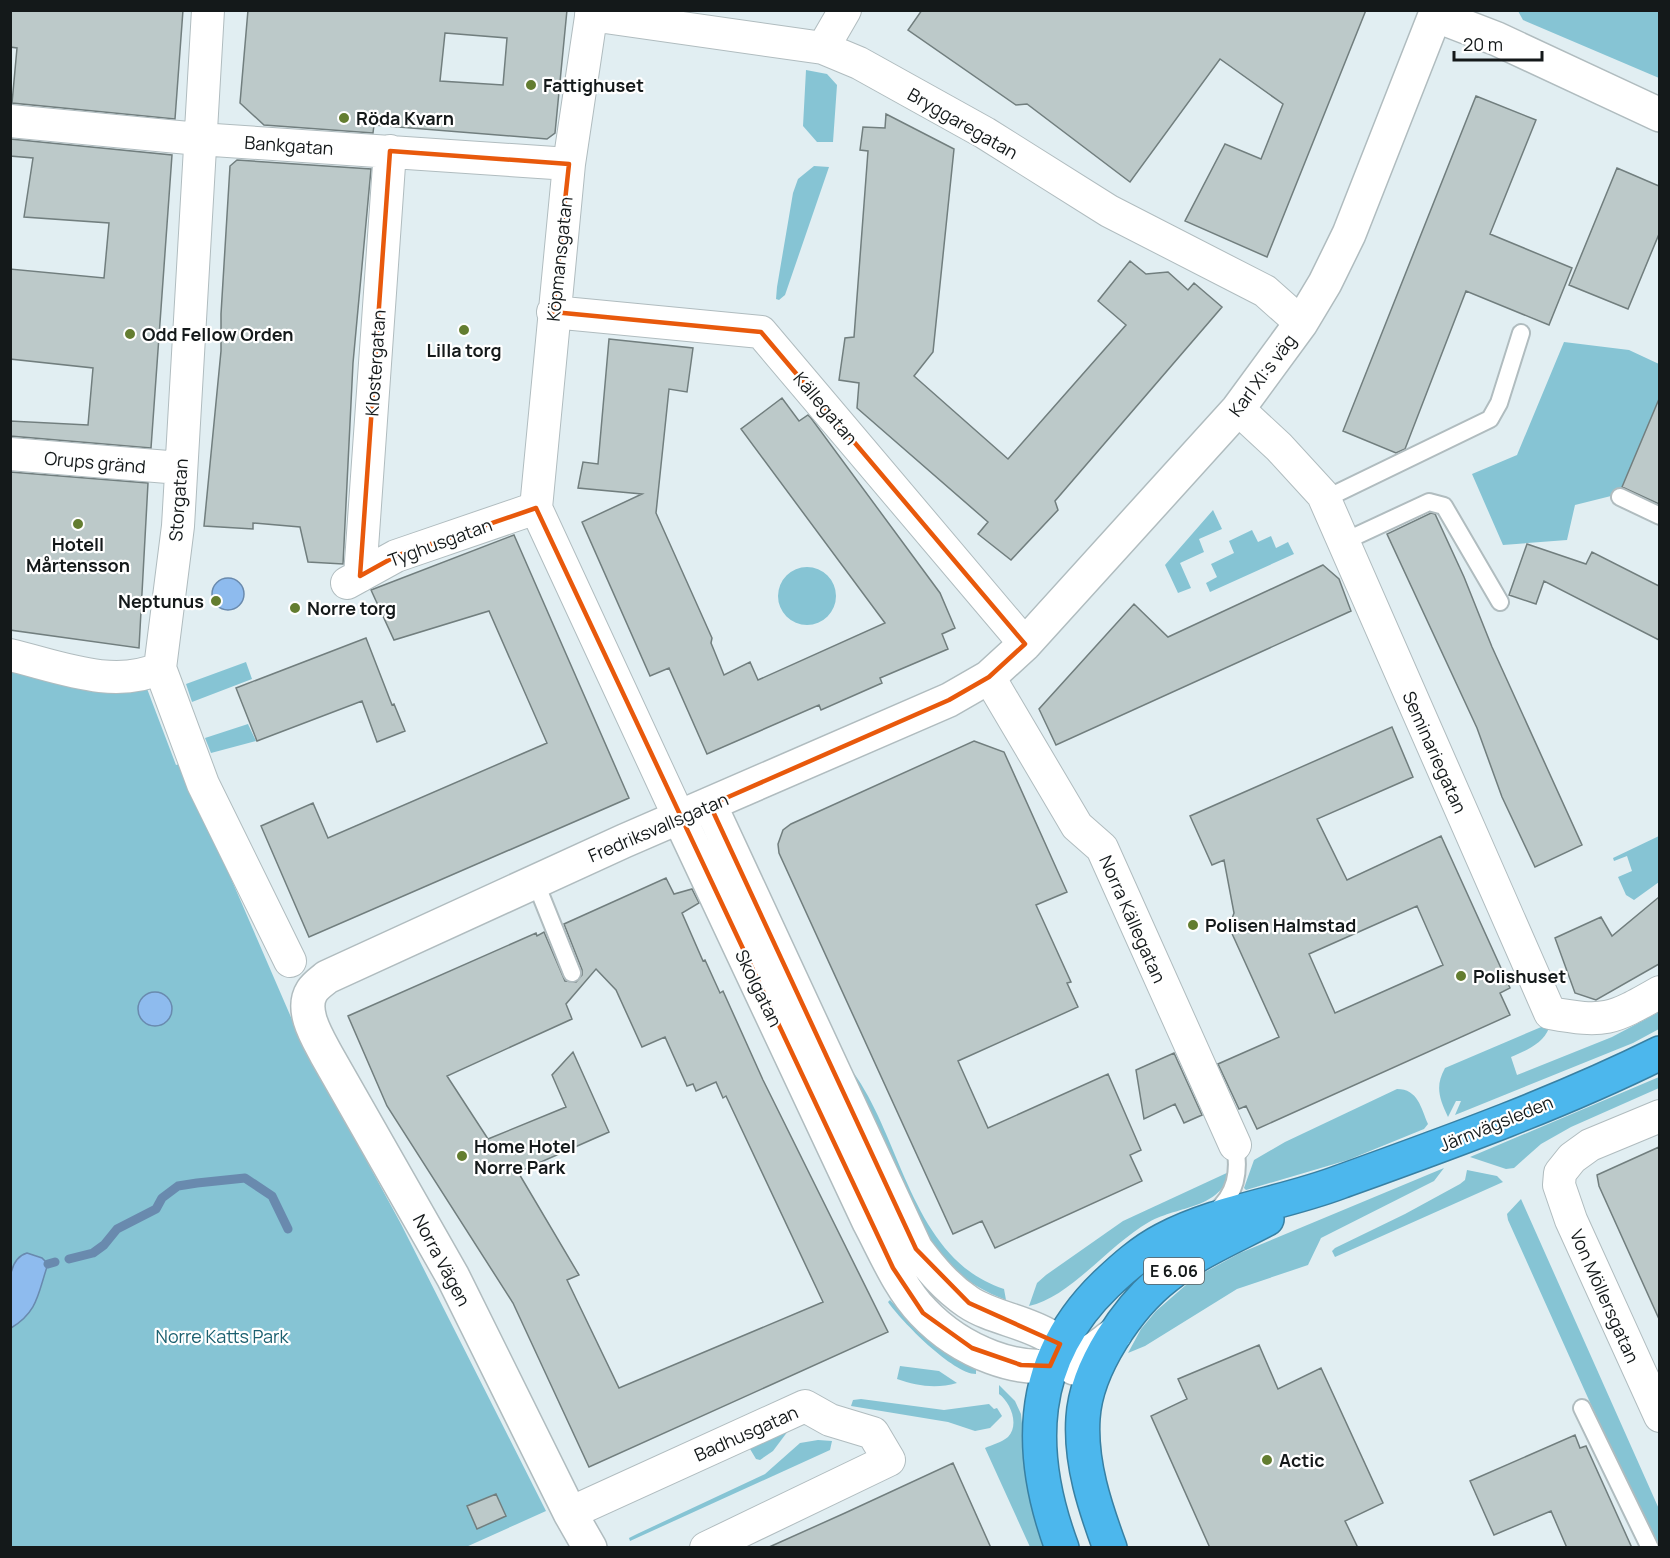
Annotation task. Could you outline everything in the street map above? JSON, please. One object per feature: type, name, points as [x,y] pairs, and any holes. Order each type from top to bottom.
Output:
[{"type":"highway","name":"Järnvägsleden","points":[[1061,1357],[1091,1298],[1137,1256],[1164,1240],[1201,1224],[1329,1186],[1520,1113],[1620,1072],[1659,1053]]},
{"type":"highway","name":"Järnvägsleden","points":[[1083,1417],[1092,1381],[1115,1334],[1140,1301],[1167,1276],[1203,1252],[1329,1186]]},
{"type":"highway","name":"E 6.06","points":[[1061,1357],[1038,1421],[1039,1449],[1052,1521],[1062,1548]]},
{"type":"highway","name":"E 6.06","points":[[1083,1417],[1084,1456],[1090,1488],[1110,1548]]},
{"type":"street","name":"Storgatan","points":[[208,10],[178,526],[160,668],[203,784],[290,962]]},
{"type":"street","points":[[824,48],[832,28],[845,10]]},
{"type":"street","name":"Bryggaregatan","points":[[592,13],[824,48],[859,63],[985,134],[1109,211],[1265,291],[1301,323]]},
{"type":"street","name":"Köpmansgatan","points":[[536,508],[569,164],[592,13]]},
{"type":"street","points":[[1436,13],[1659,114]]},
{"type":"street","name":"Karl XI:s väg","points":[[990,677],[1025,644],[1238,409],[1301,323],[1326,283],[1349,234],[1436,13]]},
{"type":"street","name":"Bankgatan","points":[[10,121],[199,139],[569,164]]},
{"type":"street","name":"Klostergatan","points":[[353,579],[390,151]]},
{"type":"street","name":"Källegatan","points":[[553,312],[761,332],[1025,644]]},
{"type":"street","name":"Seminariegatan","points":[[1238,409],[1279,447],[1325,498],[1550,1013],[1588,1020],[1619,1016],[1659,992]]},
{"type":"street","name":"Orups gränd","points":[[10,454],[180,468]]},
{"type":"street","name":"Tyghusgatan","points":[[353,579],[396,556],[536,508]]},
{"type":"street","name":"Skolgatan","points":[[536,508],[869,1222],[909,1295],[923,1312],[972,1348],[1021,1365],[1061,1357],[1042,1331],[969,1303],[948,1287],[916,1249],[710,805]]},
{"type":"street","points":[[10,656],[100,676],[139,677],[160,668]]},
{"type":"street","name":"Fredriksvallsgatan","points":[[327,977],[535,881],[949,700],[990,677]]},
{"type":"street","name":"Norra Källegatan","points":[[990,677],[1077,826],[1102,848],[1235,1145]]},
{"type":"street","name":"Norra Vägen","points":[[327,977],[312,991],[308,1008],[310,1021],[453,1277],[570,1513],[590,1548]]},
{"type":"street","name":"Von Möllersgatan","points":[[1659,1116],[1590,1145],[1572,1158],[1560,1173],[1561,1194],[1571,1220],[1659,1416]]},
{"type":"street","points":[[1083,1417],[1061,1357],[1115,1334]]},
{"type":"street","name":"Badhusgatan","points":[[570,1513],[805,1406],[830,1420],[873,1432],[889,1460],[706,1548]]},
{"type":"lane","points":[[1325,498],[1490,419],[1499,403],[1521,333]]},
{"type":"lane","points":[[1620,497],[1659,516]]},
{"type":"lane","points":[[1343,542],[1429,502],[1444,506],[1500,602]]},
{"type":"lane","points":[[535,881],[572,973]]},
{"type":"lane","points":[[1201,1224],[1228,1201],[1237,1172],[1235,1145]]},
{"type":"lane","points":[[1582,1408],[1650,1548]]},
{"type":"highlighted area","points":[[390,151],[569,164],[553,312],[761,332],[1025,644],[989,677],[949,700],[710,805],[916,1249],[969,1303],[1060,1344],[1050,1366],[1021,1365],[972,1348],[923,1313],[893,1268],[536,508],[396,556],[360,576]]},
{"type":"green space","points":[[1518,11],[1659,11],[1659,78],[1523,20]]},
{"type":"green space","points":[[806,70],[827,74],[837,85],[833,142],[817,142],[803,126]]},
{"type":"green space","points":[[814,166],[829,167],[785,295],[779,300],[776,299],[777,287],[793,193],[798,179]]},
{"type":"green space","points":[[1564,342],[1629,350],[1659,364],[1659,399],[1619,494],[1575,505],[1567,540],[1503,545],[1472,474],[1517,455]]},
{"type":"green space","points":[[1213,510],[1222,529],[1199,539],[1204,552],[1180,563],[1191,588],[1178,593],[1165,565]]},
{"type":"green space","points":[[1252,530],[1258,542],[1271,536],[1276,548],[1288,542],[1294,554],[1210,592],[1206,583],[1217,577],[1211,564],[1234,553],[1229,541]]},
{"type":"green space","points":[[801,567],[813,567],[828,575],[836,590],[836,602],[828,617],[813,625],[801,625],[786,617],[778,602],[778,590],[786,575]]},
{"type":"green space","points":[[246,662],[252,679],[192,702],[186,684]]},
{"type":"green space","name":"Norre Katts Park","points":[[11,666],[146,686],[176,765],[186,762],[223,860],[300,1038],[401,1224],[546,1511],[466,1547],[11,1548]]},
{"type":"green space","points":[[248,724],[256,741],[211,753],[205,738]]},
{"type":"green space","points":[[1659,836],[1659,882],[1634,900],[1626,895],[1618,877],[1632,871],[1627,856],[1614,861],[1613,858]]},
{"type":"green space","points":[[1659,1012],[1659,1029],[1633,1043],[1455,1115],[1461,1101],[1456,1101],[1448,1117],[1442,1104],[1439,1086],[1445,1068],[1546,1025],[1549,1028],[1538,1043],[1511,1057],[1517,1075],[1612,1037]]},
{"type":"green space","points":[[853,1072],[870,1100],[929,1225],[949,1252],[973,1274],[1004,1289],[1006,1300],[964,1278],[930,1244],[851,1073]]},
{"type":"green space","points":[[1659,1077],[1659,1088],[1571,1127],[1541,1144],[1514,1168],[1506,1169],[1470,1157]]},
{"type":"green space","points":[[1397,1089],[1410,1092],[1418,1100],[1428,1124],[1424,1129],[1348,1160],[1246,1190],[1244,1188],[1254,1160],[1285,1142]]},
{"type":"green space","points":[[1444,1168],[1434,1181],[1321,1238],[1308,1265],[1237,1289],[1145,1346],[1128,1353],[1141,1329],[1156,1311],[1194,1278],[1240,1253]]},
{"type":"green space","points":[[1467,1170],[1497,1176],[1503,1182],[1335,1257],[1332,1251],[1335,1248],[1460,1184],[1465,1180]]},
{"type":"green space","points":[[1231,1171],[1225,1184],[1208,1200],[1149,1222],[1119,1243],[1059,1293],[1029,1306],[1037,1283],[1123,1221]]},
{"type":"green space","points":[[1521,1199],[1659,1509],[1659,1547],[1655,1547],[1508,1220],[1507,1214]]},
{"type":"green space","points":[[890,1300],[926,1338],[976,1370],[976,1374],[966,1372],[954,1365],[928,1345],[895,1311],[888,1302]]},
{"type":"green space","points":[[900,1366],[939,1371],[957,1383],[919,1385],[897,1379]]},
{"type":"green space","points":[[999,1385],[1015,1401],[1021,1414],[1031,1504],[1044,1547],[1030,1547],[985,1448],[1000,1442],[1012,1432],[1012,1414],[1007,1402],[999,1394]]},
{"type":"green space","points":[[861,1399],[944,1410],[989,1404],[994,1409],[997,1408],[1002,1416],[990,1428],[975,1431],[948,1422],[851,1406],[853,1400]]},
{"type":"green space","points":[[791,1427],[773,1451],[760,1460],[756,1459],[747,1444]]},
{"type":"green space","points":[[818,1440],[832,1441],[830,1450],[630,1541],[629,1538],[637,1534],[765,1474],[800,1443]]},
{"type":"shaded area","points":[[228,578],[239,583],[244,594],[239,605],[228,610],[217,605],[212,594],[217,583]]},
{"type":"shaded area","points":[[155,992],[167,997],[172,1009],[167,1021],[155,1026],[143,1021],[138,1009],[143,997]]},
{"type":"shaded area","points":[[27,1253],[42,1258],[48,1264],[32,1308],[20,1322],[11,1328],[9,1285],[11,1274],[19,1257]]},
{"type":"building","points":[[10,10],[183,10],[175,119],[12,103],[17,48],[10,47]]},
{"type":"building","points":[[248,10],[567,10],[555,133],[547,139],[374,125],[373,133],[264,125],[240,103]],"holes":[[[445,33],[507,38],[503,85],[440,81]]]},
{"type":"building","points":[[922,10],[1366,10],[1267,257],[1185,221],[1225,144],[1261,159],[1283,104],[1220,59],[1130,182],[1027,104],[1016,105],[908,30]]},
{"type":"building","points":[[1476,96],[1536,120],[1490,234],[1572,268],[1549,325],[1466,291],[1405,449],[1396,453],[1343,431]]},
{"type":"building","points":[[886,114],[954,149],[933,352],[914,376],[1008,459],[1126,325],[1098,301],[1130,261],[1146,274],[1168,272],[1188,290],[1194,283],[1222,307],[1055,501],[1058,510],[1011,560],[978,534],[988,522],[857,408],[859,383],[839,380],[845,338],[854,337],[868,151],[860,150],[863,127],[885,128]]},
{"type":"building","points":[[10,139],[172,155],[151,448],[10,436],[10,421],[88,425],[93,368],[10,359],[10,269],[104,278],[109,223],[24,217],[33,158],[10,156]]},
{"type":"building","points":[[237,160],[371,169],[353,363],[343,564],[308,562],[300,527],[253,523],[253,529],[204,526],[221,351],[230,166]]},
{"type":"building","points":[[1617,168],[1659,186],[1659,234],[1628,309],[1569,285]]},
{"type":"building","points":[[609,339],[693,348],[687,392],[669,389],[656,513],[712,638],[711,643],[724,675],[750,662],[758,680],[885,623],[741,429],[782,398],[799,421],[808,415],[811,418],[940,593],[955,628],[942,634],[948,649],[880,678],[882,683],[821,710],[819,705],[707,754],[669,668],[650,676],[582,522],[642,494],[578,488],[583,462],[598,464]]},
{"type":"building","points":[[1659,399],[1659,504],[1622,487]]},
{"type":"building","name":"Hotell Mårtensson","points":[[10,472],[148,483],[139,648],[10,630]]},
{"type":"building","points":[[1431,513],[1435,514],[1464,577],[1492,647],[1582,845],[1535,867],[1502,797],[1477,728],[1387,534]]},
{"type":"building","points":[[514,535],[629,798],[309,937],[261,826],[313,803],[328,838],[547,743],[489,611],[394,640],[371,590]]},
{"type":"building","points":[[1527,544],[1586,564],[1592,552],[1659,586],[1659,640],[1544,581],[1536,604],[1509,595]]},
{"type":"building","points":[[1323,565],[1339,579],[1351,611],[1056,745],[1039,709],[1134,604],[1168,637]]},
{"type":"building","points":[[366,638],[392,705],[394,704],[405,731],[377,742],[362,701],[257,741],[236,688]]},
{"type":"building","name":"Polishuset","points":[[1392,727],[1413,777],[1317,819],[1347,880],[1441,836],[1510,988],[1500,993],[1510,1015],[1257,1129],[1246,1106],[1239,1109],[1218,1064],[1279,1037],[1229,927],[1234,913],[1224,860],[1212,865],[1190,816]],"holes":[[[1417,906],[1443,965],[1335,1013],[1309,954]]]},
{"type":"building","points":[[974,741],[1004,752],[1067,892],[1036,905],[1071,982],[1067,983],[1078,1007],[958,1061],[988,1128],[1108,1074],[1141,1150],[1130,1155],[1142,1181],[995,1248],[982,1221],[953,1234],[779,853],[778,844],[783,830],[791,824]]},
{"type":"building","points":[[666,878],[674,894],[692,889],[699,903],[682,913],[703,961],[705,960],[720,993],[723,991],[763,1080],[888,1332],[589,1467],[513,1303],[387,1106],[348,1016],[536,933],[537,936],[544,932],[565,981],[576,982],[582,975],[582,970],[564,924]],"holes":[[[596,969],[616,990],[642,1047],[665,1037],[687,1086],[693,1084],[696,1091],[716,1082],[723,1098],[726,1096],[823,1302],[619,1388],[567,1280],[579,1275],[518,1172],[609,1132],[573,1052],[552,1075],[566,1107],[488,1139],[447,1076],[572,1019],[566,1004]]]},
{"type":"building","points":[[1659,897],[1659,964],[1596,1000],[1575,993],[1555,938],[1601,917],[1612,936]]},
{"type":"building","points":[[1174,1053],[1202,1115],[1184,1123],[1175,1104],[1144,1119],[1136,1070]]},
{"type":"building","points":[[1659,1147],[1659,1319],[1599,1186],[1597,1175]]},
{"type":"building","name":"Actic","points":[[1259,1345],[1278,1389],[1321,1368],[1383,1503],[1345,1521],[1358,1548],[1210,1548],[1151,1416],[1187,1399],[1178,1379]]},
{"type":"building","points":[[1575,1435],[1580,1448],[1586,1446],[1632,1548],[1567,1548],[1551,1511],[1494,1535],[1470,1481]]},
{"type":"building","points":[[953,1463],[991,1548],[767,1548],[845,1513]]},
{"type":"building","points":[[496,1494],[506,1516],[477,1529],[467,1506]]},
{"type":"waterway","points":[[69,1259],[93,1253],[104,1245],[117,1229],[156,1209],[162,1198],[178,1186],[197,1183],[245,1178],[272,1196],[288,1229]]},
{"type":"waterway","points":[[48,1264],[55,1262]]},
{"type":"place","name":"Fattighuset","points":[[531,85]]},
{"type":"place","name":"Röda Kvarn","points":[[344,118]]},
{"type":"place","name":"Lilla torg","points":[[464,330]]},
{"type":"place","name":"Odd Fellow Orden","points":[[130,334]]},
{"type":"place","name":"Hotell Mårtensson","points":[[78,524]]},
{"type":"place","name":"Neptunus","points":[[216,601]]},
{"type":"place","name":"Norre torg","points":[[295,608]]},
{"type":"place","name":"Polisen Halmstad","points":[[1193,925]]},
{"type":"place","name":"Polishuset","points":[[1461,976]]},
{"type":"place","name":"Home Hotel Norre Park","points":[[462,1156]]},
{"type":"place","name":"Actic","points":[[1267,1460]]}]
